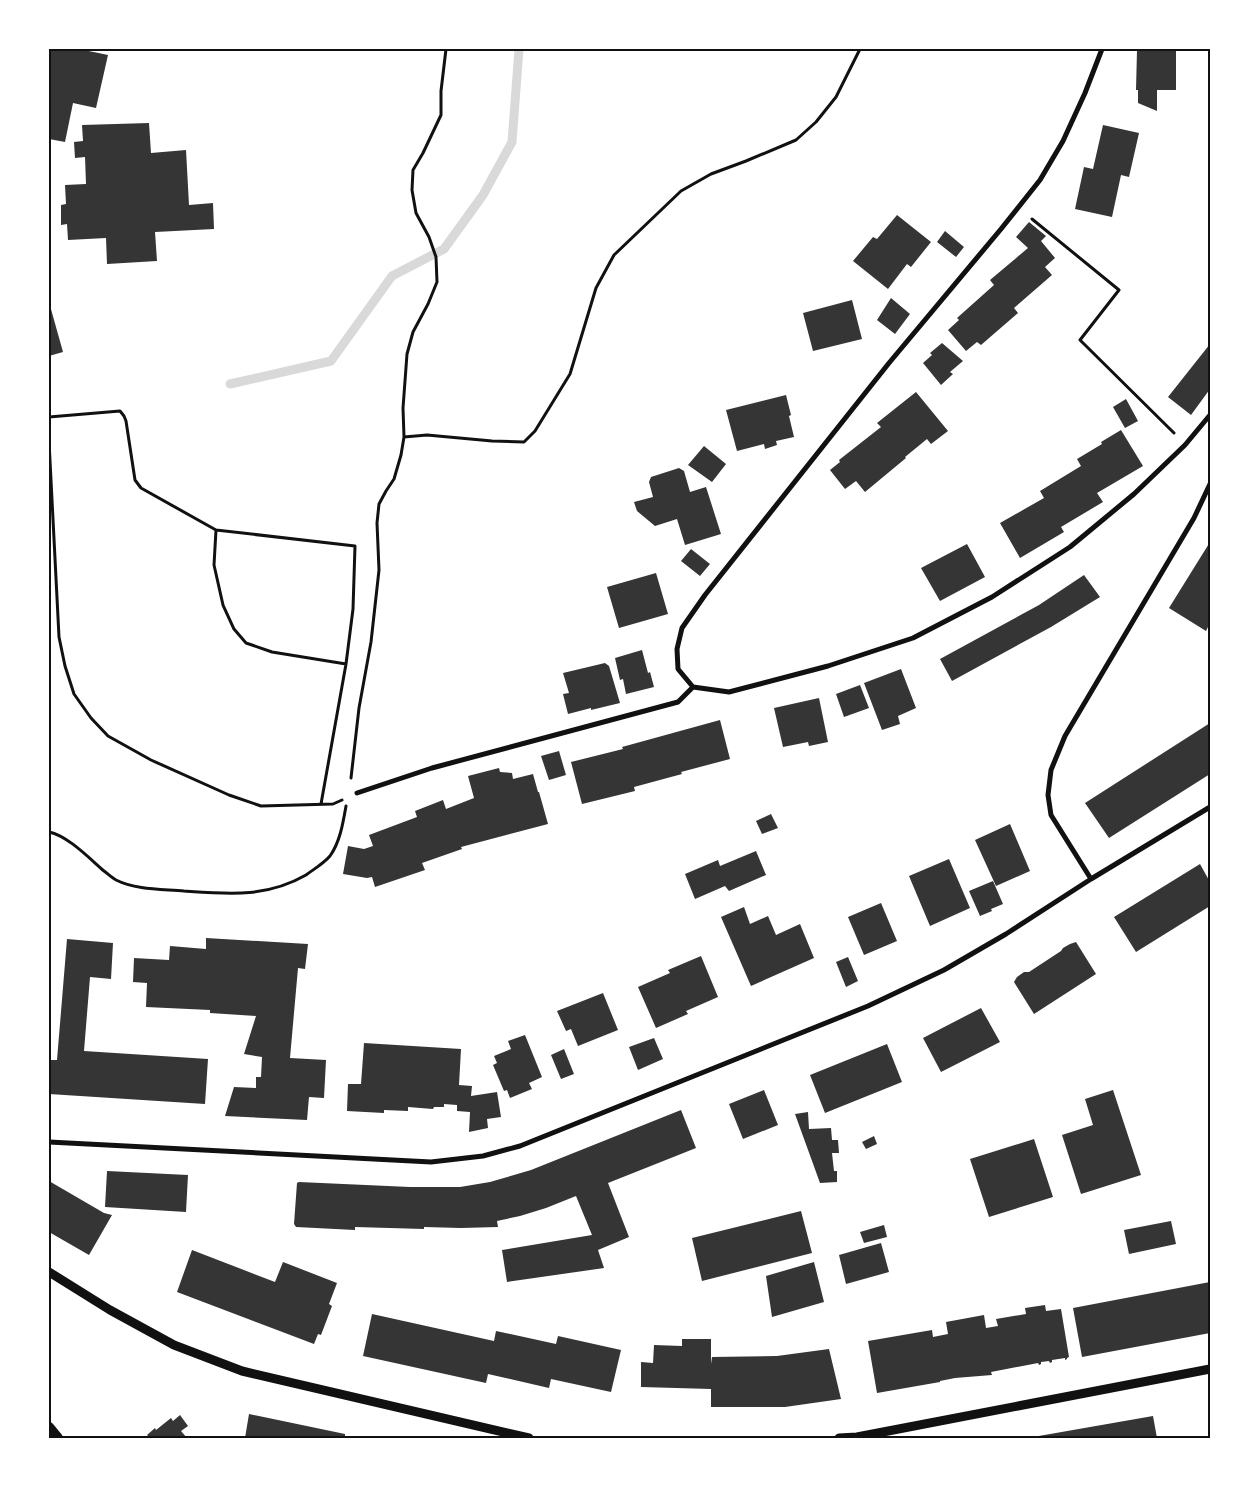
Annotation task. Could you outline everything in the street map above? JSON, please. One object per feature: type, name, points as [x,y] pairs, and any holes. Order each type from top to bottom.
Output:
[{"type":"main road","points":[[49,1427],[58,1438]]},
{"type":"street","points":[[1102,49],[1085,93],[1063,141],[1040,180],[883,371],[705,594],[682,628],[676,649],[678,668],[693,688],[729,692],[828,666],[913,638],[992,597],[1070,547],[1134,494],[1185,445],[1210,415]]},
{"type":"street","points":[[1091,879],[1051,815],[1048,795],[1051,770],[1065,736],[1194,518],[1210,484]]},
{"type":"street","points":[[357,793],[432,768],[678,702],[693,688]]},
{"type":"street","points":[[49,1142],[431,1162],[482,1156],[520,1146],[868,1006],[944,970],[1006,934],[1091,879],[1210,807]]},
{"type":"street","points":[[49,1272],[110,1310],[174,1345],[242,1371],[528,1438]]},
{"type":"street","points":[[839,1438],[858,1438],[1210,1369]]},
{"type":"path","points":[[49,832],[65,839],[116,880],[140,888],[229,894],[260,892],[297,880],[319,866],[329,857],[336,845],[342,829],[348,798],[359,708],[372,642],[379,570],[377,524],[379,504],[394,479],[401,455],[404,437],[403,408],[407,354],[413,332],[437,282],[436,257],[430,237],[416,213],[412,190],[413,170],[441,115],[441,91],[446,49]]},
{"type":"path","points":[[404,437],[427,435],[524,442],[535,431],[570,374],[596,288],[614,255],[681,191],[711,174],[796,140],[816,122],[836,97],[860,49]]},
{"type":"path","points":[[1018,207],[1119,290],[1080,340],[1185,445]]},
{"type":"path","points":[[49,417],[120,411],[126,422],[135,480],[141,488],[216,530],[355,546],[353,608],[346,664],[321,804]]},
{"type":"path","points":[[49,441],[59,637],[65,666],[74,694],[91,718],[108,736],[151,760],[229,795],[261,806],[333,804],[357,793]]},
{"type":"path","points":[[216,530],[214,565],[223,605],[234,629],[246,643],[272,652],[346,664]]},
{"type":"building","points":[[49,49],[79,49],[108,55],[96,108],[73,103],[65,142],[49,139]]},
{"type":"building","points":[[1133,49],[1176,49],[1176,90],[1157,90],[1157,111],[1138,103],[1138,90],[1136,90],[1137,50]]},
{"type":"building","points":[[149,123],[151,153],[186,150],[189,205],[213,203],[214,229],[155,232],[157,261],[107,264],[106,238],[68,240],[67,224],[61,225],[61,205],[66,204],[65,185],[86,184],[85,157],[75,158],[74,142],[83,141],[82,125]]},
{"type":"building","points":[[1103,125],[1139,133],[1129,177],[1121,175],[1112,217],[1075,209],[1084,167],[1093,169]]},
{"type":"building","points":[[897,215],[931,242],[911,267],[907,264],[888,289],[853,261],[873,237],[877,239]]},
{"type":"building","points":[[1029,222],[1046,236],[1041,241],[1055,258],[1045,267],[1052,275],[1014,308],[1018,313],[981,345],[977,342],[966,351],[948,330],[959,320],[957,318],[994,285],[990,280],[1028,248],[1016,237]]},
{"type":"building","points":[[945,231],[964,247],[956,257],[937,242]]},
{"type":"building","points":[[891,298],[910,314],[895,334],[877,320]]},
{"type":"building","points":[[852,300],[862,339],[813,351],[803,313]]},
{"type":"building","points":[[49,302],[63,352],[49,356]]},
{"type":"building","points":[[942,343],[963,361],[950,372],[953,374],[941,385],[923,363],[932,355],[930,353]]},
{"type":"building","points":[[1210,344],[1210,389],[1191,415],[1168,397]]},
{"type":"building","points":[[916,392],[948,431],[931,444],[927,439],[865,492],[856,481],[845,489],[830,470],[840,462],[839,460],[881,427],[877,423]]},
{"type":"building","points":[[786,395],[794,437],[776,441],[777,445],[765,449],[764,444],[737,451],[726,410]]},
{"type":"building","points":[[1126,399],[1138,421],[1125,428],[1113,407]]},
{"type":"building","points":[[1121,430],[1143,466],[1097,493],[1103,502],[1061,527],[1064,532],[1020,558],[1000,523],[1044,498],[1040,491],[1081,466],[1077,459]]},
{"type":"building","points":[[704,446],[726,464],[712,482],[688,465]]},
{"type":"building","points":[[679,468],[684,471],[690,492],[706,487],[721,534],[685,545],[677,519],[655,526],[637,511],[634,502],[653,497],[649,482],[651,477]]},
{"type":"building","points":[[1210,542],[1210,623],[1206,631],[1169,608]]},
{"type":"building","points":[[967,544],[985,577],[940,601],[921,568]]},
{"type":"building","points":[[691,549],[710,564],[700,576],[681,561]]},
{"type":"building","points":[[656,573],[668,614],[619,628],[607,587]]},
{"type":"building","points":[[1084,575],[1100,597],[1051,627],[952,681],[940,659],[1039,605]]},
{"type":"building","points":[[642,650],[654,687],[626,694],[623,679],[620,680],[615,658]]},
{"type":"building","points":[[605,663],[609,666],[620,703],[568,714],[563,694],[569,693],[563,673]]},
{"type":"building","points":[[901,669],[916,708],[898,716],[900,724],[882,730],[864,683]]},
{"type":"building","points":[[860,685],[869,708],[844,717],[836,694]]},
{"type":"building","points":[[819,698],[828,742],[809,746],[808,742],[783,747],[774,708]]},
{"type":"building","points":[[720,720],[730,759],[634,787],[635,791],[582,804],[571,762],[623,749],[622,747]]},
{"type":"building","points":[[1210,723],[1210,774],[1109,838],[1085,803]]},
{"type":"building","points":[[559,751],[566,775],[549,780],[541,756]]},
{"type":"building","points":[[499,768],[500,772],[512,773],[513,779],[533,774],[548,824],[461,847],[462,849],[422,863],[425,870],[375,887],[372,877],[367,878],[343,874],[348,846],[364,849],[373,846],[369,835],[417,817],[415,811],[443,800],[446,809],[474,798],[468,776]]},
{"type":"building","points":[[771,814],[778,828],[762,834],[756,821]]},
{"type":"building","points":[[1010,824],[1030,871],[996,886],[975,840]]},
{"type":"building","points":[[756,851],[766,875],[729,891],[725,886],[695,899],[685,874],[718,860],[720,866]]},
{"type":"building","points":[[949,859],[970,908],[930,926],[909,876]]},
{"type":"building","points":[[1200,864],[1210,882],[1210,906],[1136,952],[1114,917]]},
{"type":"building","points":[[993,881],[1003,904],[980,916],[969,891]]},
{"type":"building","points":[[881,903],[897,941],[864,955],[848,917]]},
{"type":"building","points":[[744,907],[750,924],[768,916],[776,935],[800,924],[814,958],[751,986],[721,917]]},
{"type":"building","points":[[206,938],[308,944],[305,969],[298,968],[290,1058],[326,1060],[324,1098],[309,1097],[307,1120],[225,1116],[234,1087],[256,1088],[256,1077],[261,1077],[262,1057],[244,1054],[256,1016],[210,1013],[210,1010],[146,1007],[147,983],[133,982],[134,958],[169,960],[170,946],[206,949]]},
{"type":"building","points":[[67,939],[113,943],[111,979],[90,977],[84,1051],[208,1059],[205,1104],[49,1094],[49,1060],[57,1060]]},
{"type":"building","points":[[1076,942],[1096,974],[1034,1014],[1014,982],[1024,972],[1029,972],[1063,948]]},
{"type":"building","points":[[701,956],[718,997],[686,1011],[688,1014],[656,1028],[638,987],[670,973],[668,970]]},
{"type":"building","points":[[848,957],[858,981],[846,987],[836,962]]},
{"type":"building","points":[[603,993],[618,1030],[578,1046],[571,1029],[566,1031],[557,1011]]},
{"type":"building","points":[[981,1008],[1000,1042],[941,1072],[923,1038]]},
{"type":"building","points":[[525,1035],[542,1077],[529,1083],[532,1089],[510,1098],[507,1090],[504,1091],[493,1065],[497,1063],[494,1056],[511,1049],[508,1041]]},
{"type":"building","points":[[654,1038],[663,1059],[638,1070],[629,1047]]},
{"type":"building","points":[[364,1043],[461,1049],[459,1085],[472,1086],[471,1096],[497,1092],[501,1117],[487,1119],[488,1128],[469,1132],[470,1112],[457,1111],[457,1105],[444,1104],[444,1107],[434,1107],[433,1109],[408,1107],[408,1111],[384,1110],[384,1113],[347,1111],[348,1084],[361,1084]]},
{"type":"building","points":[[887,1044],[902,1082],[825,1113],[810,1075]]},
{"type":"building","points":[[564,1049],[574,1074],[561,1079],[551,1055]]},
{"type":"building","points":[[764,1090],[778,1125],[743,1139],[729,1104]]},
{"type":"building","points":[[1113,1090],[1141,1175],[1081,1194],[1062,1135],[1093,1125],[1085,1099]]},
{"type":"building","points":[[681,1110],[696,1148],[608,1183],[629,1237],[598,1250],[604,1268],[507,1282],[502,1250],[592,1235],[576,1196],[546,1208],[497,1221],[498,1227],[424,1227],[424,1229],[355,1227],[355,1230],[296,1227],[294,1224],[297,1183],[299,1182],[410,1187],[460,1187],[490,1182],[531,1170]]},
{"type":"building","points":[[808,1112],[809,1129],[831,1128],[832,1140],[838,1140],[839,1153],[832,1153],[834,1171],[837,1171],[837,1182],[820,1183],[795,1114]]},
{"type":"building","points":[[874,1136],[877,1144],[866,1149],[862,1142]]},
{"type":"building","points":[[1034,1139],[1053,1197],[989,1217],[970,1159]]},
{"type":"building","points":[[107,1171],[188,1175],[186,1212],[105,1207]]},
{"type":"building","points":[[49,1181],[104,1213],[112,1215],[89,1255],[49,1232]]},
{"type":"building","points":[[801,1211],[812,1253],[702,1281],[692,1238]]},
{"type":"building","points":[[1171,1221],[1176,1244],[1129,1254],[1124,1230]]},
{"type":"building","points":[[884,1225],[887,1237],[864,1243],[860,1232]]},
{"type":"building","points":[[881,1243],[889,1272],[846,1284],[839,1255]]},
{"type":"building","points":[[192,1250],[275,1282],[283,1262],[337,1283],[329,1304],[332,1306],[321,1335],[318,1334],[314,1344],[177,1292]]},
{"type":"building","points":[[814,1262],[824,1302],[772,1317],[766,1276]]},
{"type":"building","points":[[1210,1282],[1210,1333],[1082,1357],[1073,1308]]},
{"type":"building","points":[[1045,1305],[1046,1311],[1061,1309],[1069,1357],[1067,1359],[1052,1360],[1050,1363],[1049,1361],[1041,1362],[1039,1365],[1038,1363],[991,1372],[992,1375],[955,1378],[877,1393],[868,1341],[932,1330],[933,1337],[948,1334],[946,1322],[984,1315],[986,1328],[998,1326],[996,1319],[1026,1314],[1025,1308]]},
{"type":"building","points":[[372,1314],[494,1341],[496,1331],[556,1344],[558,1336],[621,1350],[611,1392],[551,1379],[549,1388],[488,1374],[486,1383],[363,1356]]},
{"type":"building","points":[[682,1339],[711,1339],[711,1364],[712,1357],[777,1356],[829,1349],[841,1399],[785,1407],[711,1407],[711,1389],[641,1387],[641,1362],[653,1363],[654,1345],[682,1346]]},
{"type":"building","points":[[249,1414],[345,1434],[345,1438],[245,1438]]},
{"type":"building","points":[[180,1415],[188,1426],[181,1431],[187,1438],[145,1438],[155,1428],[156,1430],[171,1418],[173,1421]]},
{"type":"building","points":[[1153,1416],[1157,1438],[1033,1438],[1033,1437]]},
{"type":"waterway","points":[[230,384],[331,361],[392,276],[444,249],[483,195],[512,142],[519,49]]}]
